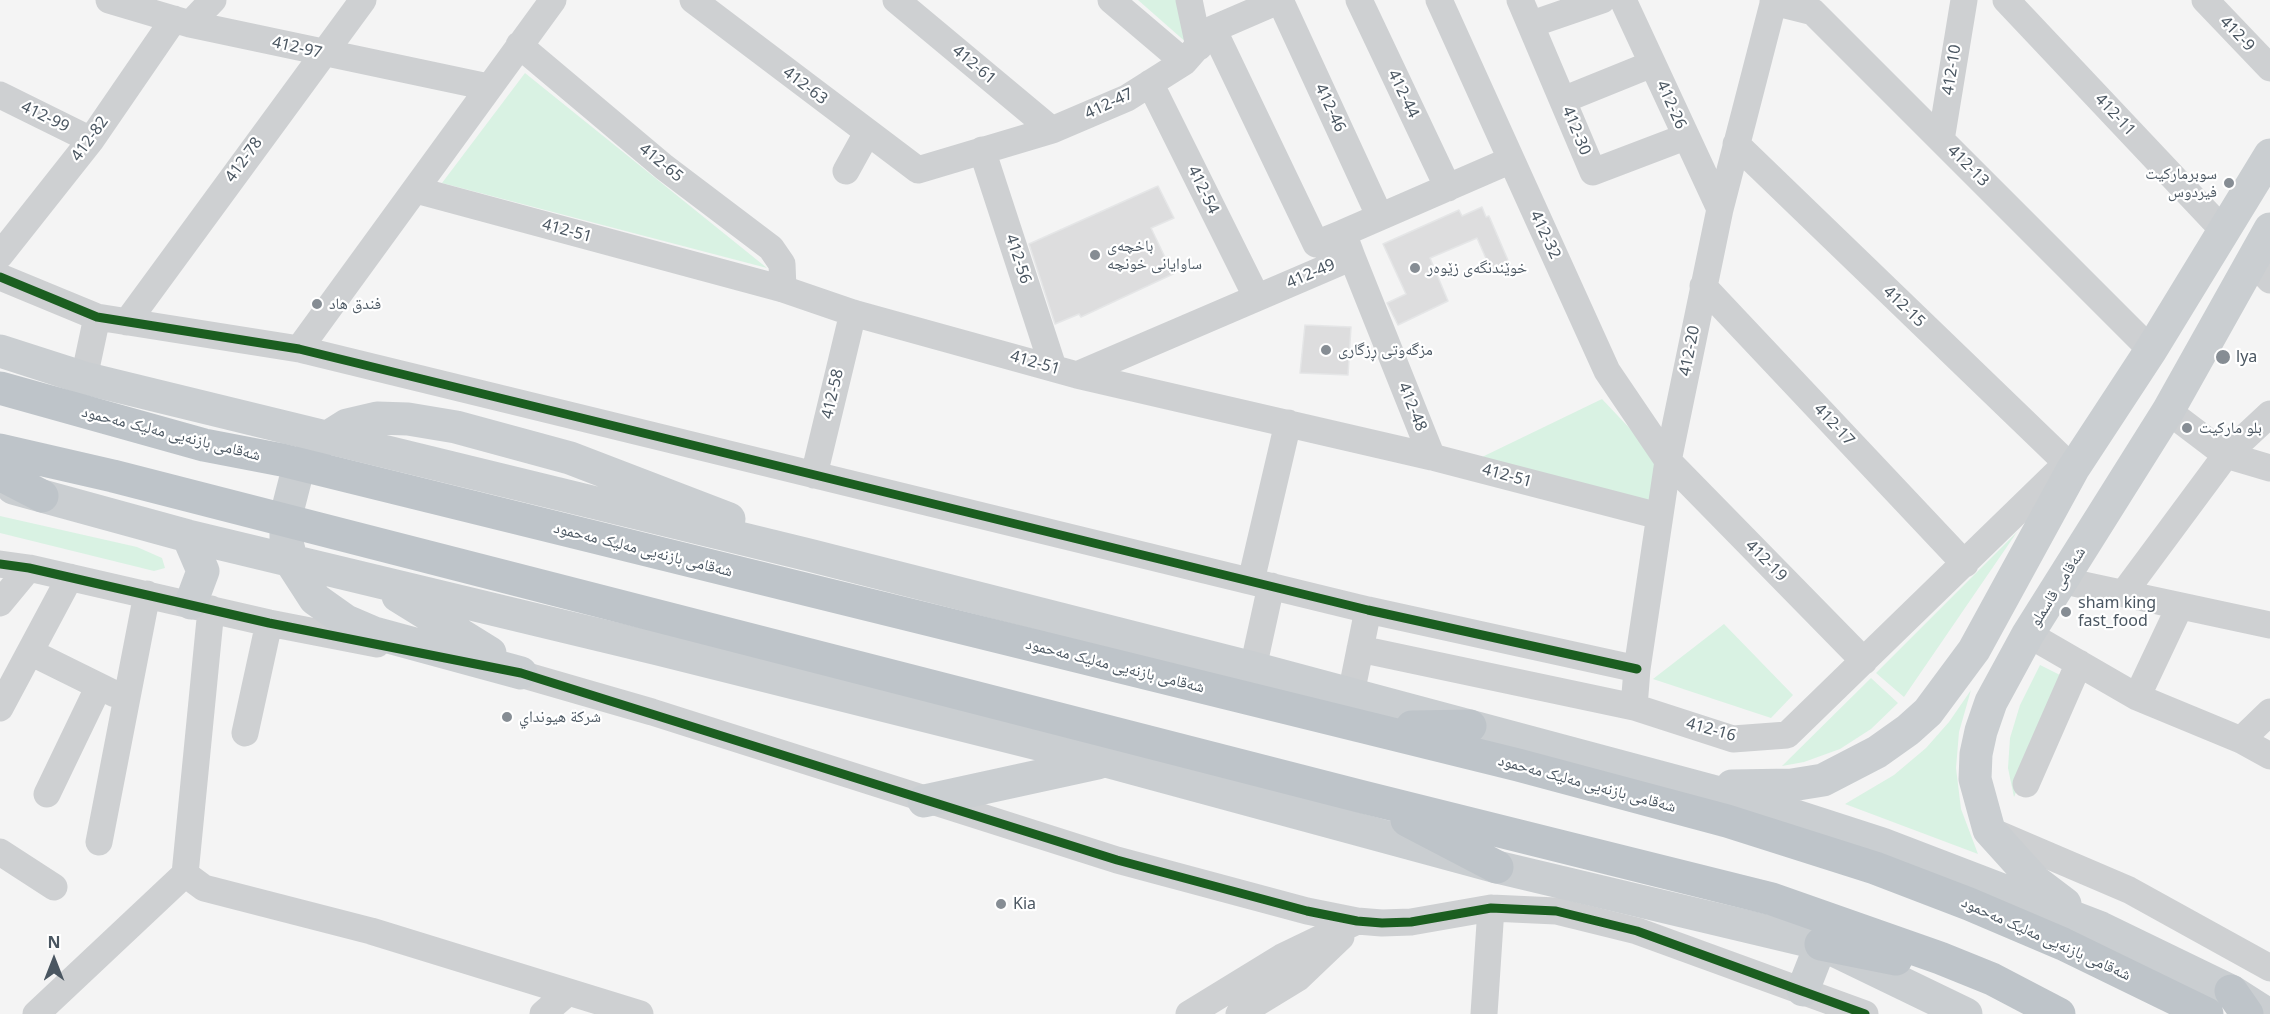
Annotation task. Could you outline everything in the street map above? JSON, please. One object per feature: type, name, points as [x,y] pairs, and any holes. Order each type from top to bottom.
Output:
[{"type":"highway","name":"شەقامی بازنەیی مەلیک مەحمود","points":[[0,388],[204,445],[282,460],[1664,804],[1875,868],[2022,926],[2207,1014]]},
{"type":"highway","points":[[0,450],[113,476],[1363,797],[1772,899],[1880,935],[1992,979],[2059,1014]]},
{"type":"highway","points":[[0,474],[42,496]]},
{"type":"highway","points":[[1365,728],[1470,726]]},
{"type":"highway","points":[[1363,797],[1497,867]]},
{"type":"highway","points":[[1821,944],[1992,979]]},
{"type":"main road","points":[[1698,786],[1792,785],[1823,780],[1852,768],[1908,730],[1928,712],[1974,650],[1996,612],[2070,466],[2151,350],[2270,155]]},
{"type":"main road","name":"شەقامی قاسملو","points":[[2101,928],[2036,882],[1989,830],[1975,778],[1976,754],[1991,702],[2028,634],[2168,411],[2261,271],[2270,229]]},
{"type":"main road","points":[[0,351],[84,378],[809,555],[1254,668],[1698,786],[1882,843],[2101,928],[2239,1003],[2267,1014]]},
{"type":"main road","points":[[521,673],[374,633],[346,621],[324,607],[306,589],[293,565],[285,528],[289,494],[303,461],[320,442],[347,425],[376,418],[408,419],[456,427],[570,458],[696,504],[809,555]]},
{"type":"main road","points":[[0,484],[188,536],[658,648],[1106,761],[1497,867],[1821,944],[1966,1014]]},
{"type":"main road","points":[[188,536],[203,571],[201,606]]},
{"type":"main road","points":[[203,571],[236,547]]},
{"type":"main road","points":[[376,582],[521,673]]},
{"type":"main road","points":[[1996,612],[2028,634]]},
{"type":"main road","points":[[924,801],[1106,761]]},
{"type":"main road","points":[[1803,990],[1821,944]]},
{"type":"street","name":"412-97","points":[[109,0],[182,22],[321,54],[488,87]]},
{"type":"street","name":"412-82","points":[[0,255],[182,22],[213,0]]},
{"type":"street","name":"412-78","points":[[127,322],[321,54],[363,0]]},
{"type":"street","points":[[299,349],[553,0]]},
{"type":"street","name":"412-63","points":[[693,0],[918,170]]},
{"type":"street","name":"412-61","points":[[896,0],[1052,130]]},
{"type":"street","points":[[1111,0],[1199,46]]},
{"type":"street","points":[[1189,0],[1199,46],[1321,256]]},
{"type":"street","name":"412-47","points":[[918,170],[1052,130],[1127,98],[1199,46],[1280,0]]},
{"type":"street","name":"412-46","points":[[1280,0],[1380,217]]},
{"type":"street","name":"412-44","points":[[1359,0],[1448,188]]},
{"type":"street","name":"412-32","points":[[1439,0],[1607,371],[1668,461]]},
{"type":"street","name":"412-30","points":[[1520,0],[1593,172],[1685,137]]},
{"type":"street","points":[[1532,24],[1602,0]]},
{"type":"street","name":"412-26","points":[[1623,0],[1720,209]]},
{"type":"street","name":"412-10","points":[[1941,140],[1964,0]]},
{"type":"street","name":"412-11","points":[[2006,0],[2224,231]]},
{"type":"street","name":"412-9","points":[[2205,0],[2270,68]]},
{"type":"street","name":"412-13","points":[[1773,1],[1815,6],[1941,140],[2151,350]]},
{"type":"street","name":"412-20","points":[[1634,707],[1636,669],[1668,461],[1720,209],[1773,1]]},
{"type":"street","name":"412-65","points":[[519,45],[664,167],[771,248],[782,264],[783,289]]},
{"type":"street","points":[[1563,100],[1652,64]]},
{"type":"street","name":"412-54","points":[[1150,83],[1257,298]]},
{"type":"street","name":"412-99","points":[[0,95],[91,140]]},
{"type":"street","points":[[846,171],[867,133]]},
{"type":"street","name":"412-15","points":[[1736,144],[2070,466]]},
{"type":"street","name":"412-56","points":[[982,150],[1065,371]]},
{"type":"street","points":[[1347,245],[1380,217],[1511,160]]},
{"type":"street","name":"412-51","points":[[416,190],[783,289],[853,313],[1065,371],[1432,457],[1659,516]]},
{"type":"street","name":"412-49","points":[[1065,371],[1257,298],[1321,256],[1347,245]]},
{"type":"street","name":"412-48","points":[[1347,245],[1432,457]]},
{"type":"street","points":[[0,277],[97,317],[299,349],[1368,610],[1636,669]]},
{"type":"street","name":"412-17","points":[[1703,286],[1965,564]]},
{"type":"street","name":"412-58","points":[[814,475],[853,313]]},
{"type":"street","points":[[84,378],[97,317]]},
{"type":"street","points":[[2168,411],[2226,455],[2270,468]]},
{"type":"street","points":[[2123,594],[2226,455],[2270,414]]},
{"type":"street","points":[[1254,668],[1261,584],[1288,423]]},
{"type":"street","name":"412-19","points":[[1668,461],[1864,661]]},
{"type":"street","name":"412-16","points":[[1360,650],[1634,707],[1733,738],[1787,735],[2070,466]]},
{"type":"street","points":[[0,552],[16,558],[29,568]]},
{"type":"street","points":[[0,564],[29,568],[269,623],[521,673],[1117,860],[1307,911],[1358,921],[1411,922],[1491,908],[1556,911],[1595,919],[1656,937],[1803,990],[1853,1011]]},
{"type":"street","points":[[0,603],[29,568]]},
{"type":"street","points":[[0,708],[70,577]]},
{"type":"street","points":[[2060,580],[2270,625]]},
{"type":"street","points":[[99,842],[147,594]]},
{"type":"street","points":[[36,1014],[184,874],[201,606]]},
{"type":"street","points":[[2137,697],[2180,606]]},
{"type":"street","points":[[1351,694],[1368,610]]},
{"type":"street","points":[[245,733],[269,623]]},
{"type":"street","points":[[2028,634],[2137,697],[2241,740],[2270,756]]},
{"type":"street","points":[[30,652],[98,688],[127,699]]},
{"type":"street","points":[[2026,784],[2079,663]]},
{"type":"street","points":[[47,794],[98,688]]},
{"type":"street","points":[[2241,740],[2270,712]]},
{"type":"street","points":[[1989,830],[2129,890],[2270,969]]},
{"type":"street","points":[[0,852],[54,887]]},
{"type":"street","points":[[184,874],[204,888],[371,931],[640,1014]]},
{"type":"street","points":[[1484,1014],[1491,908]]},
{"type":"street","points":[[1239,1014],[1290,968],[1358,921]]},
{"type":"street","points":[[1189,1014],[1290,968]]},
{"type":"street","points":[[543,1014],[568,992]]},
{"type":"green space","points":[[1138,0],[1178,0],[1188,44]]},
{"type":"green space","points":[[525,73],[767,268],[442,183]]},
{"type":"green space","points":[[1602,399],[1652,452],[1655,461],[1650,498],[1646,503],[1482,457]]},
{"type":"green space","points":[[0,516],[137,547],[162,558],[165,568],[154,571],[0,533]]},
{"type":"green space","points":[[2017,532],[1904,697],[1876,673]]},
{"type":"green space","points":[[1724,624],[1793,695],[1771,718],[1653,679]]},
{"type":"green space","points":[[2040,665],[2066,678],[2014,797],[2008,768],[2010,738],[2020,705]]},
{"type":"green space","points":[[1871,678],[1898,703],[1871,729],[1840,749],[1804,762],[1782,766]]},
{"type":"green space","points":[[1971,690],[1959,732],[1956,768],[1961,809],[1978,854],[1845,804],[1894,775],[1926,748],[1949,722]]},
{"type":"building","name":"باخچەی ساوایانی خونچە","points":[[1158,186],[1174,218],[1151,228],[1173,274],[1081,317],[1079,314],[1055,324],[1029,244]]},
{"type":"building","name":"خوێندنگەی زێوەر","points":[[1482,207],[1486,217],[1489,216],[1510,265],[1492,272],[1477,238],[1430,258],[1448,301],[1398,325],[1387,303],[1406,294],[1383,244],[1459,210],[1462,216]]},
{"type":"building","name":"مزگەوتی ڕزگاری","points":[[1305,325],[1351,327],[1348,375],[1300,373]]},
{"type":"cycle path","points":[[0,277],[97,317],[299,349],[1368,610],[1637,669]]},
{"type":"cycle path","points":[[0,564],[29,568],[269,623],[521,673],[1117,860],[1307,911],[1357,921],[1382,923],[1411,922],[1491,908],[1556,911],[1637,931],[1865,1014]]},
{"type":"place","name":"سوبرمارکیت فیردوس","points":[[2229,183]]},
{"type":"place","name":"باخچەی ساوایانی خونچە","points":[[1095,255]]},
{"type":"place","name":"خوێندنگەی زێوەر","points":[[1415,268]]},
{"type":"place","name":"فندق هاد","points":[[317,304]]},
{"type":"place","name":"مزگەوتی ڕزگاری","points":[[1326,350]]},
{"type":"place","name":"lya","points":[[2223,357]]},
{"type":"place","name":"بلو ماركيت","points":[[2187,428]]},
{"type":"place","name":"sham king fast_food","points":[[2066,612]]},
{"type":"place","name":"شركة هيونداي","points":[[507,717]]},
{"type":"place","name":"Kia","points":[[1001,904]]}]
